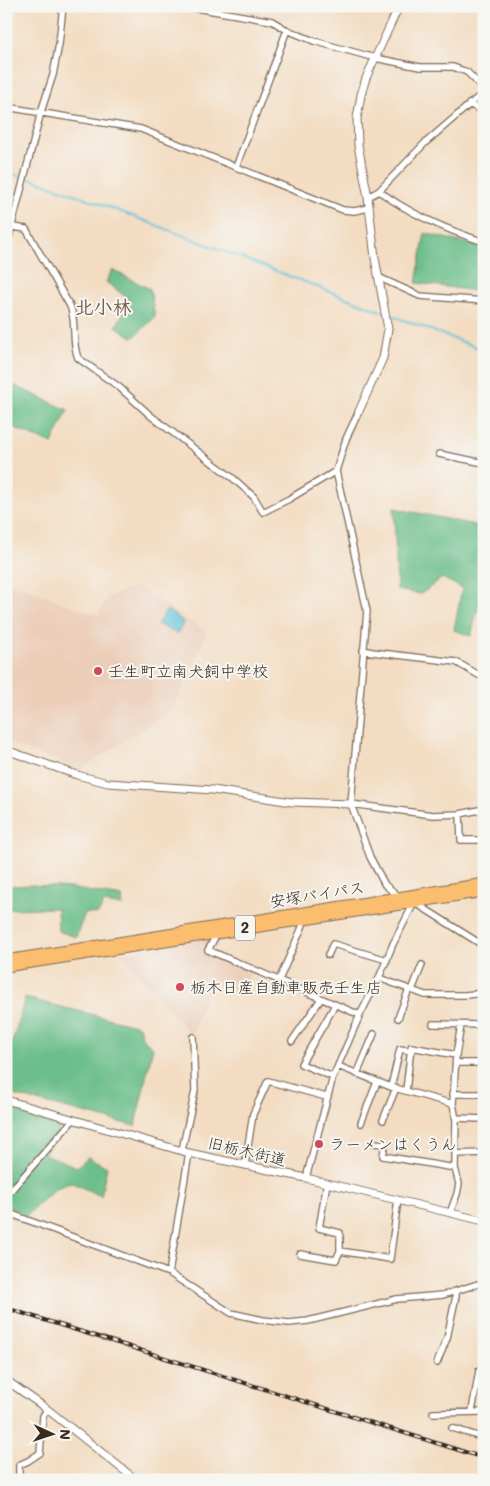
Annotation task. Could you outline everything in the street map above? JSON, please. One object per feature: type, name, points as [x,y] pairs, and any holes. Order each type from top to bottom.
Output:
[{"type":"main road","name":"安塚バイパス","points":[[6,960],[484,883]]},
{"type":"main road","name":"安塚バイパス","points":[[6,967],[218,932],[484,892]]},
{"type":"street","points":[[6,248],[13,228],[41,112],[53,75],[63,6]]},
{"type":"street","points":[[196,6],[196,8],[222,14],[272,21],[287,30],[314,41],[375,58],[420,67],[454,67],[467,72],[484,91],[425,142],[379,191],[368,197]]},
{"type":"street","points":[[399,6],[361,94],[357,118],[358,145],[368,197],[378,278],[387,322],[387,338],[381,364],[346,439],[336,472],[366,607],[352,804],[370,857],[385,884],[398,896],[414,903],[484,946]]},
{"type":"street","points":[[236,167],[287,30]]},
{"type":"street","points":[[470,104],[484,112]]},
{"type":"street","points":[[6,107],[141,129],[344,210],[354,211],[369,208]]},
{"type":"street","points":[[379,191],[399,206],[461,235],[484,242]]},
{"type":"street","points":[[6,231],[13,228],[26,229],[70,306],[73,314],[74,343],[78,358],[119,387],[151,416],[234,479],[254,497],[263,512],[289,500],[336,472]]},
{"type":"street","points":[[378,278],[420,296],[484,301]]},
{"type":"street","points":[[439,454],[484,463]]},
{"type":"street","points":[[364,650],[456,662],[484,678]]},
{"type":"street","points":[[6,750],[77,775],[108,783],[212,790],[292,802],[352,804],[433,815],[460,814],[484,810]]},
{"type":"street","points":[[460,814],[461,840],[484,840]]},
{"type":"street","points":[[306,1178],[326,1097],[333,1077],[393,944],[414,903]]},
{"type":"street","points":[[279,980],[303,925]]},
{"type":"street","points":[[218,932],[208,950],[360,1015]]},
{"type":"street","points":[[328,955],[333,944],[387,960]]},
{"type":"street","points":[[398,1018],[422,965]]},
{"type":"street","points":[[379,978],[425,995],[484,993]]},
{"type":"street","points":[[292,1041],[321,999]]},
{"type":"street","points":[[333,1077],[301,1064],[335,1005]]},
{"type":"street","points":[[433,1024],[484,1025]]},
{"type":"street","points":[[450,1213],[457,1194],[458,1184],[455,1168],[456,1118],[453,1104],[460,1025]]},
{"type":"street","points":[[357,1074],[374,1034]]},
{"type":"street","points":[[169,1273],[195,1091],[193,1037]]},
{"type":"street","points":[[406,1091],[412,1047],[456,1055]]},
{"type":"street","points":[[383,1120],[393,1088],[400,1049],[412,1051]]},
{"type":"street","points":[[457,1063],[484,1062]]},
{"type":"street","points":[[338,1066],[393,1088],[453,1104]]},
{"type":"street","points":[[245,1165],[253,1114],[268,1081],[326,1097]]},
{"type":"street","points":[[361,1123],[377,1082]]},
{"type":"street","points":[[454,1094],[484,1094]]},
{"type":"street","name":"旧栃木街道","points":[[6,1100],[185,1151],[484,1221]]},
{"type":"street","points":[[456,1118],[484,1119]]},
{"type":"street","points":[[6,1196],[73,1120]]},
{"type":"street","points":[[374,1143],[386,1144],[383,1156],[455,1168]]},
{"type":"street","points":[[455,1154],[484,1154]]},
{"type":"street","points":[[300,1254],[336,1260],[340,1251],[340,1233],[319,1228],[326,1183]]},
{"type":"street","points":[[340,1251],[390,1259],[398,1200]]},
{"type":"street","points":[[6,1212],[169,1273],[232,1313],[277,1322],[308,1321],[397,1299],[442,1296],[484,1282]]},
{"type":"street","points":[[436,1363],[446,1338],[456,1296],[455,1292]]},
{"type":"street","points":[[472,1411],[479,1371]]},
{"type":"street","points":[[6,1380],[136,1480]]},
{"type":"street","points":[[19,1480],[19,1464],[28,1462],[40,1453],[42,1416],[47,1410]]},
{"type":"street","points":[[433,1414],[484,1412]]},
{"type":"street","points":[[452,1428],[484,1438]]},
{"type":"shaded area","name":"壬生町立南犬飼中学校","points":[[6,585],[16,585],[99,616],[106,598],[137,586],[207,633],[173,709],[80,770],[6,742]]},
{"type":"shaded area","name":"栃木日産自動車販売壬生店","points":[[213,937],[208,950],[251,971],[241,993],[212,981],[191,1035],[121,953]]},
{"type":"green space","points":[[425,233],[484,248],[484,292],[416,283]]},
{"type":"green space","points":[[112,270],[150,289],[155,317],[133,338],[116,326],[130,300],[106,282]]},
{"type":"green space","points":[[15,386],[68,410],[52,444],[6,424],[6,405]]},
{"type":"green space","points":[[394,508],[484,527],[484,584],[471,636],[454,630],[462,588],[442,578],[421,594],[397,590]]},
{"type":"green space","points":[[33,885],[70,888],[122,897],[123,906],[104,903],[98,914],[85,913],[76,937],[58,931],[57,908],[6,909],[6,886]]},
{"type":"green space","points":[[25,998],[139,1026],[142,1038],[153,1047],[135,1126],[6,1093],[6,1064]]},
{"type":"green space","points":[[14,1109],[63,1124],[44,1154],[77,1167],[88,1157],[107,1167],[101,1196],[70,1182],[55,1189],[26,1216],[6,1205],[6,1138]]},
{"type":"water","points":[[167,610],[184,622],[177,634],[157,624]]},
{"type":"waterway","points":[[6,173],[32,179],[85,198],[383,312]]},
{"type":"waterway","points":[[388,314],[484,350]]},
{"type":"railway","points":[[6,1308],[484,1458]]},
{"type":"place","name":"壬生町立南犬飼中学校","points":[[98,671]]},
{"type":"place","name":"栃木日産自動車販売壬生店","points":[[180,987]]},
{"type":"place","name":"ラーメンはくうん","points":[[319,1144]]},
{"type":"district","name":"北小林","points":[[103,307]]}]
